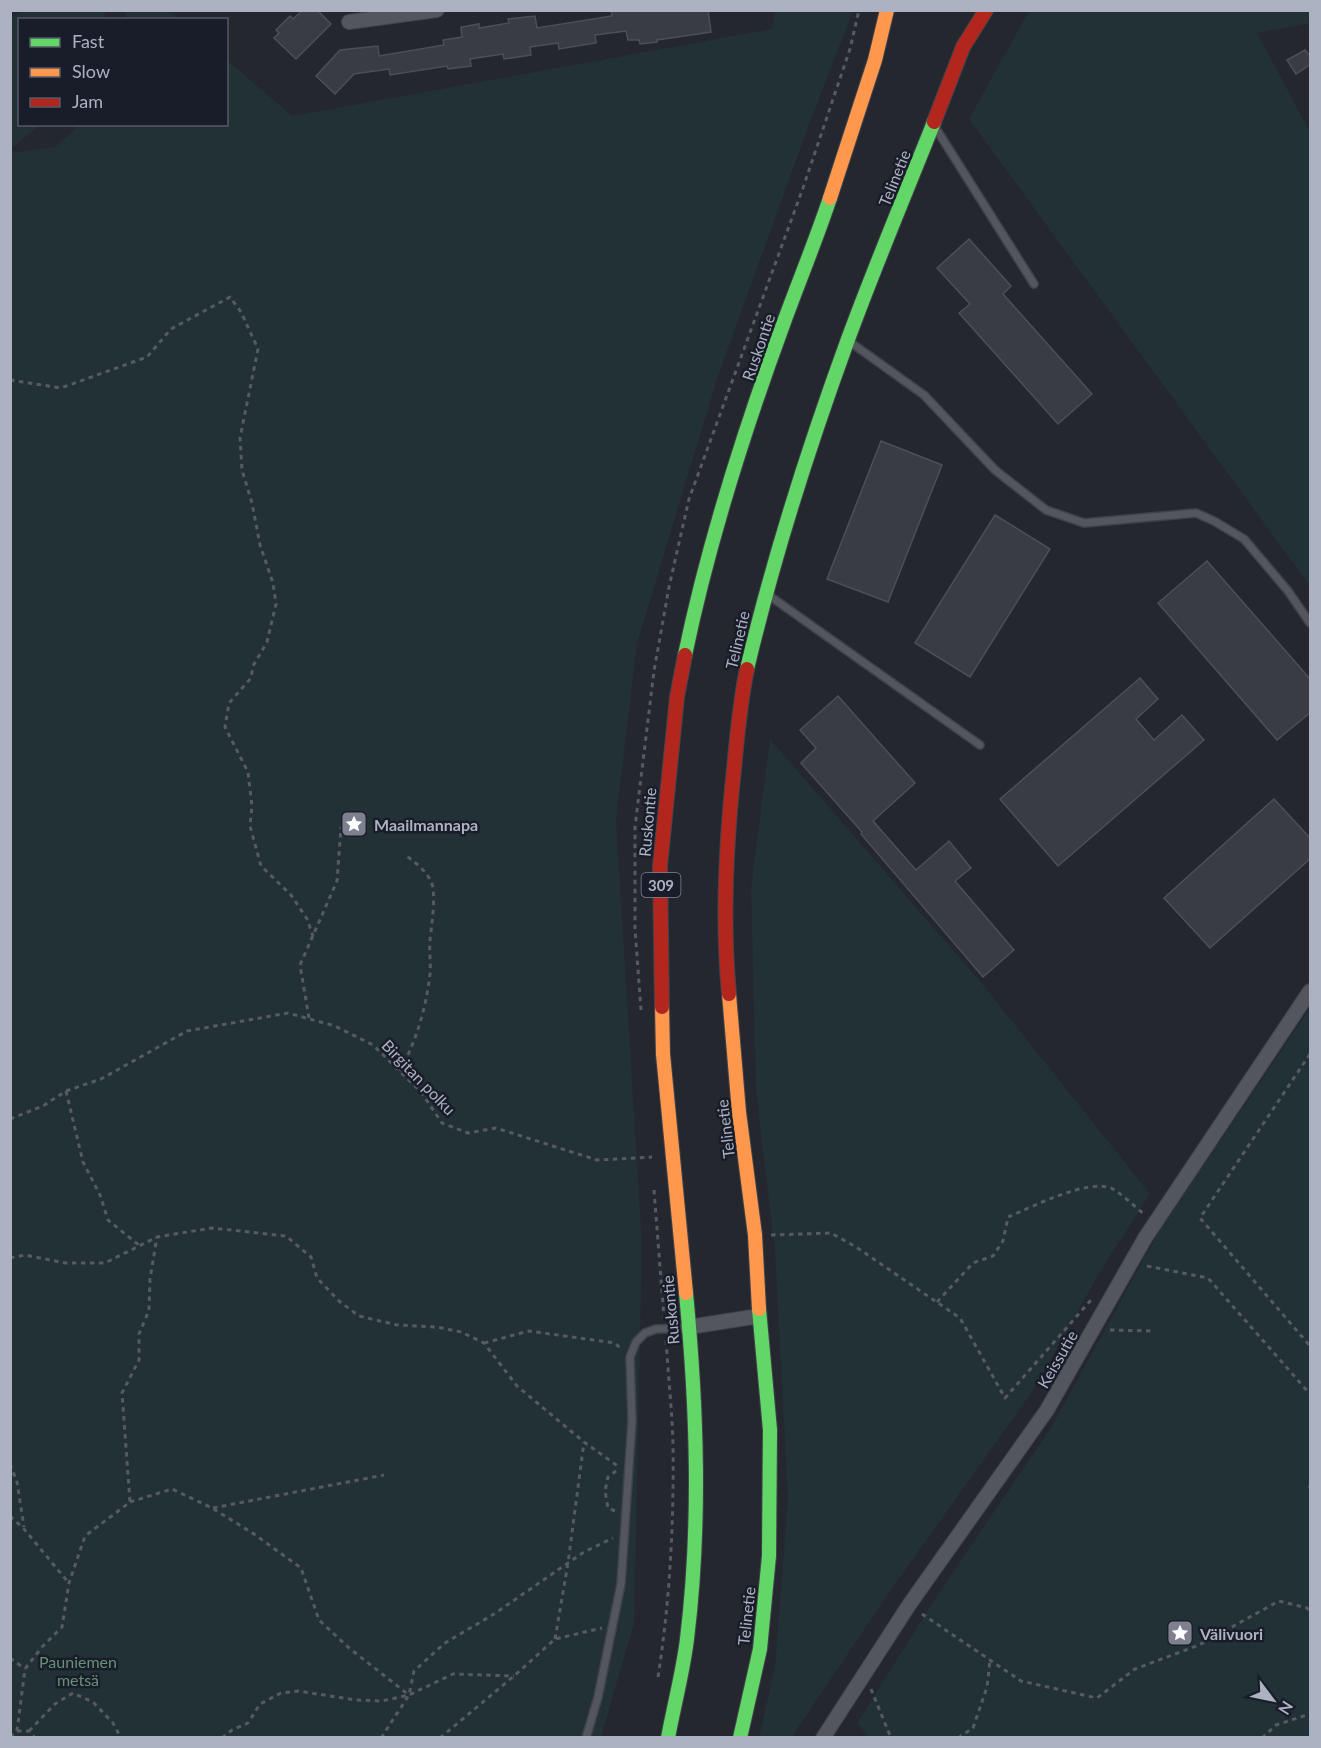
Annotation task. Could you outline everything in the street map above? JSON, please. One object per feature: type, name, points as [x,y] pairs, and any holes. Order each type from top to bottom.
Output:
[{"type":"street","points":[[349,22],[437,10]]},
{"type":"street","name":"Ruskontie","points":[[668,1737],[687,1642],[695,1561],[696,1431],[689,1328],[663,1054],[660,866],[677,697],[707,563],[746,434],[783,324],[828,204],[875,60],[887,10]]},
{"type":"street","name":"Telinetie","points":[[740,1737],[760,1649],[769,1556],[770,1430],[754,1235],[739,1112],[726,965],[728,828],[741,696],[765,593],[826,400],[963,47],[986,10]]},
{"type":"street","name":"Keissutie","points":[[823,1737],[909,1605],[1047,1410],[1155,1223],[1311,991]]},
{"type":"street","points":[[689,1328],[759,1316]]},
{"type":"lane","points":[[934,125],[1034,284]]},
{"type":"lane","points":[[848,341],[924,395],[995,470],[1046,510],[1084,523],[1196,513],[1244,539],[1288,591],[1311,623]]},
{"type":"lane","points":[[765,593],[980,745]]},
{"type":"lane","points":[[586,1737],[598,1696],[621,1584],[632,1421],[630,1357],[636,1342],[645,1333],[665,1328],[689,1328]]},
{"type":"path","points":[[641,1010],[635,929],[635,827],[654,671],[669,587],[689,499],[803,188],[850,49],[860,10]]},
{"type":"path","points":[[10,380],[61,388],[147,357],[171,329],[230,297],[241,312],[258,349],[240,438],[242,470],[252,503],[260,545],[273,583],[276,604],[267,642],[253,666],[251,678],[229,703],[225,727],[248,772],[252,806],[250,826],[261,866],[291,895],[307,919],[313,936]]},
{"type":"path","points":[[309,1018],[300,965],[337,881],[341,826]]},
{"type":"path","points":[[399,1070],[414,1045],[423,1014],[430,972],[433,915],[432,883],[418,864],[405,855]]},
{"type":"path","name":"Birgitan polku","points":[[10,1119],[43,1106],[66,1091],[100,1079],[187,1031],[288,1013],[335,1026],[373,1045],[421,1092],[442,1123],[468,1133],[496,1128],[597,1160],[652,1156],[653,1168]]},
{"type":"path","points":[[1311,1054],[1200,1218],[1311,1346]]},
{"type":"path","points":[[66,1091],[83,1162],[100,1195],[108,1220],[140,1246]]},
{"type":"path","points":[[654,1179],[673,1443],[671,1539],[664,1641],[657,1684]]},
{"type":"path","points":[[937,1302],[973,1263],[993,1256],[1003,1241],[1008,1217],[1085,1186],[1111,1188],[1155,1223]]},
{"type":"path","points":[[10,1258],[25,1254],[65,1263],[105,1263],[157,1237],[212,1228],[286,1236],[311,1257],[317,1278],[359,1316],[398,1325],[437,1327],[461,1332],[484,1343],[517,1386],[584,1442],[620,1468],[608,1477],[605,1491],[608,1508],[627,1516]]},
{"type":"path","points":[[754,1235],[831,1233],[856,1247],[960,1318],[1005,1398],[1098,1292]]},
{"type":"path","points":[[130,1502],[122,1392],[139,1360],[139,1334],[149,1310],[150,1280],[157,1237]]},
{"type":"path","points":[[1131,1263],[1208,1278],[1311,1394]]},
{"type":"path","points":[[1093,1330],[1154,1331]]},
{"type":"path","points":[[484,1343],[529,1331],[615,1343],[630,1357]]},
{"type":"path","points":[[555,1639],[584,1442]]},
{"type":"path","points":[[10,1464],[17,1482],[24,1529]]},
{"type":"path","points":[[212,1508],[384,1475]]},
{"type":"path","points":[[17,1731],[25,1669],[62,1627],[69,1583],[85,1536],[130,1502],[172,1489],[212,1508],[254,1534],[301,1568],[319,1620],[349,1648],[409,1695]]},
{"type":"path","points":[[10,1516],[24,1529],[69,1583]]},
{"type":"path","points":[[381,1737],[409,1695],[414,1671],[445,1643],[494,1614],[584,1552],[626,1531]]},
{"type":"path","points":[[909,1605],[1021,1681],[1096,1698],[1135,1669],[1199,1645],[1279,1601],[1311,1611]]},
{"type":"path","points":[[440,1737],[555,1639],[613,1626]]},
{"type":"path","points":[[10,1658],[25,1669]]},
{"type":"path","points":[[958,1737],[973,1728],[987,1687],[990,1660]]},
{"type":"path","points":[[864,1672],[891,1737]]},
{"type":"path","points":[[222,1737],[248,1723],[260,1704],[281,1694],[298,1691],[356,1700],[382,1701],[409,1695],[453,1674],[514,1676]]},
{"type":"path","points":[[29,1731],[55,1704],[74,1693],[93,1702],[121,1737]]},
{"type":"path","points":[[1262,1737],[1276,1725],[1311,1714]]},
{"type":"path","points":[[10,1737],[17,1731],[29,1731],[35,1737]]},
{"type":"green space","points":[[23,11],[104,11],[106,18],[18,18],[18,126],[39,126],[11,149],[11,19]]},
{"type":"green space","points":[[124,11],[169,11],[178,18],[127,18]]},
{"type":"green space","name":"Pauniemen metsä","points":[[775,11],[853,11],[808,127],[717,379],[637,644],[616,819],[642,1245],[634,1623],[601,1737],[11,1737],[10,153],[55,147],[79,126],[228,126],[228,61],[292,116],[772,29]]},
{"type":"green space","points":[[1029,11],[1310,11],[1310,23],[1257,33],[1310,132],[1310,586],[969,119]]},
{"type":"green space","points":[[770,739],[983,985],[1150,1194],[1104,1265],[1034,1389],[888,1594],[791,1738],[759,1737],[775,1667],[788,1499],[775,1253],[756,1090],[751,888]]},
{"type":"green space","points":[[1310,1008],[1310,1737],[869,1737],[857,1723],[929,1608],[1052,1426],[1158,1233]]},
{"type":"building","points":[[303,10],[317,10],[331,24],[296,59],[274,38],[279,33],[276,30],[290,16],[293,19]]},
{"type":"building","points":[[611,10],[708,10],[711,32],[640,44],[639,40],[628,40],[626,31],[595,35],[596,43],[559,49],[558,43],[530,47],[531,55],[504,59],[503,54],[470,59],[471,66],[448,69],[447,66],[390,75],[389,69],[354,74],[335,94],[316,76],[340,50],[378,46],[379,56],[444,45],[443,40],[462,37],[461,27],[479,24],[479,28],[509,23],[508,19],[535,16],[537,28],[612,16]]},
{"type":"building","points":[[1305,50],[1311,57],[1311,64],[1296,74],[1287,60]]},
{"type":"building","points":[[969,239],[1011,286],[1003,294],[1092,394],[1058,424],[959,313],[970,304],[937,268]]},
{"type":"building","points":[[881,441],[942,465],[888,602],[827,579]]},
{"type":"building","points":[[995,515],[1050,549],[970,677],[915,643]]},
{"type":"building","points":[[1207,561],[1311,680],[1311,712],[1277,740],[1158,603]]},
{"type":"building","points":[[1140,678],[1158,699],[1136,719],[1154,740],[1182,715],[1204,740],[1058,866],[1000,799]]},
{"type":"building","points":[[838,696],[915,783],[873,821],[916,870],[949,841],[971,868],[955,881],[1014,950],[983,977],[801,763],[816,748],[800,730]]},
{"type":"building","points":[[1274,799],[1311,839],[1311,858],[1210,948],[1164,898]]},
{"type":"traffic: fast","points":[[747,669],[780,545],[819,423],[857,314],[934,122]]},
{"type":"traffic: fast","points":[[685,655],[716,529],[742,445],[769,362],[830,198]]},
{"type":"traffic: fast","points":[[668,1738],[685,1651],[696,1510],[695,1423],[686,1293]]},
{"type":"traffic: fast","points":[[740,1738],[760,1649],[769,1556],[770,1430],[759,1309]]},
{"type":"traffic: slow","points":[[830,198],[875,60],[887,10]]},
{"type":"traffic: slow","points":[[729,994],[739,1112],[755,1235],[759,1309]]},
{"type":"traffic: slow","points":[[662,1007],[663,1054],[686,1293]]},
{"type":"traffic: jam","points":[[934,122],[963,47],[986,10]]},
{"type":"traffic: jam","points":[[662,1007],[660,866],[677,697],[685,655]]},
{"type":"traffic: jam","points":[[729,994],[725,910],[727,853],[742,694],[747,669]]},
{"type":"place","name":"Maailmannapa","points":[[354,824]]},
{"type":"place","name":"Välivuori","points":[[1180,1633]]}]
